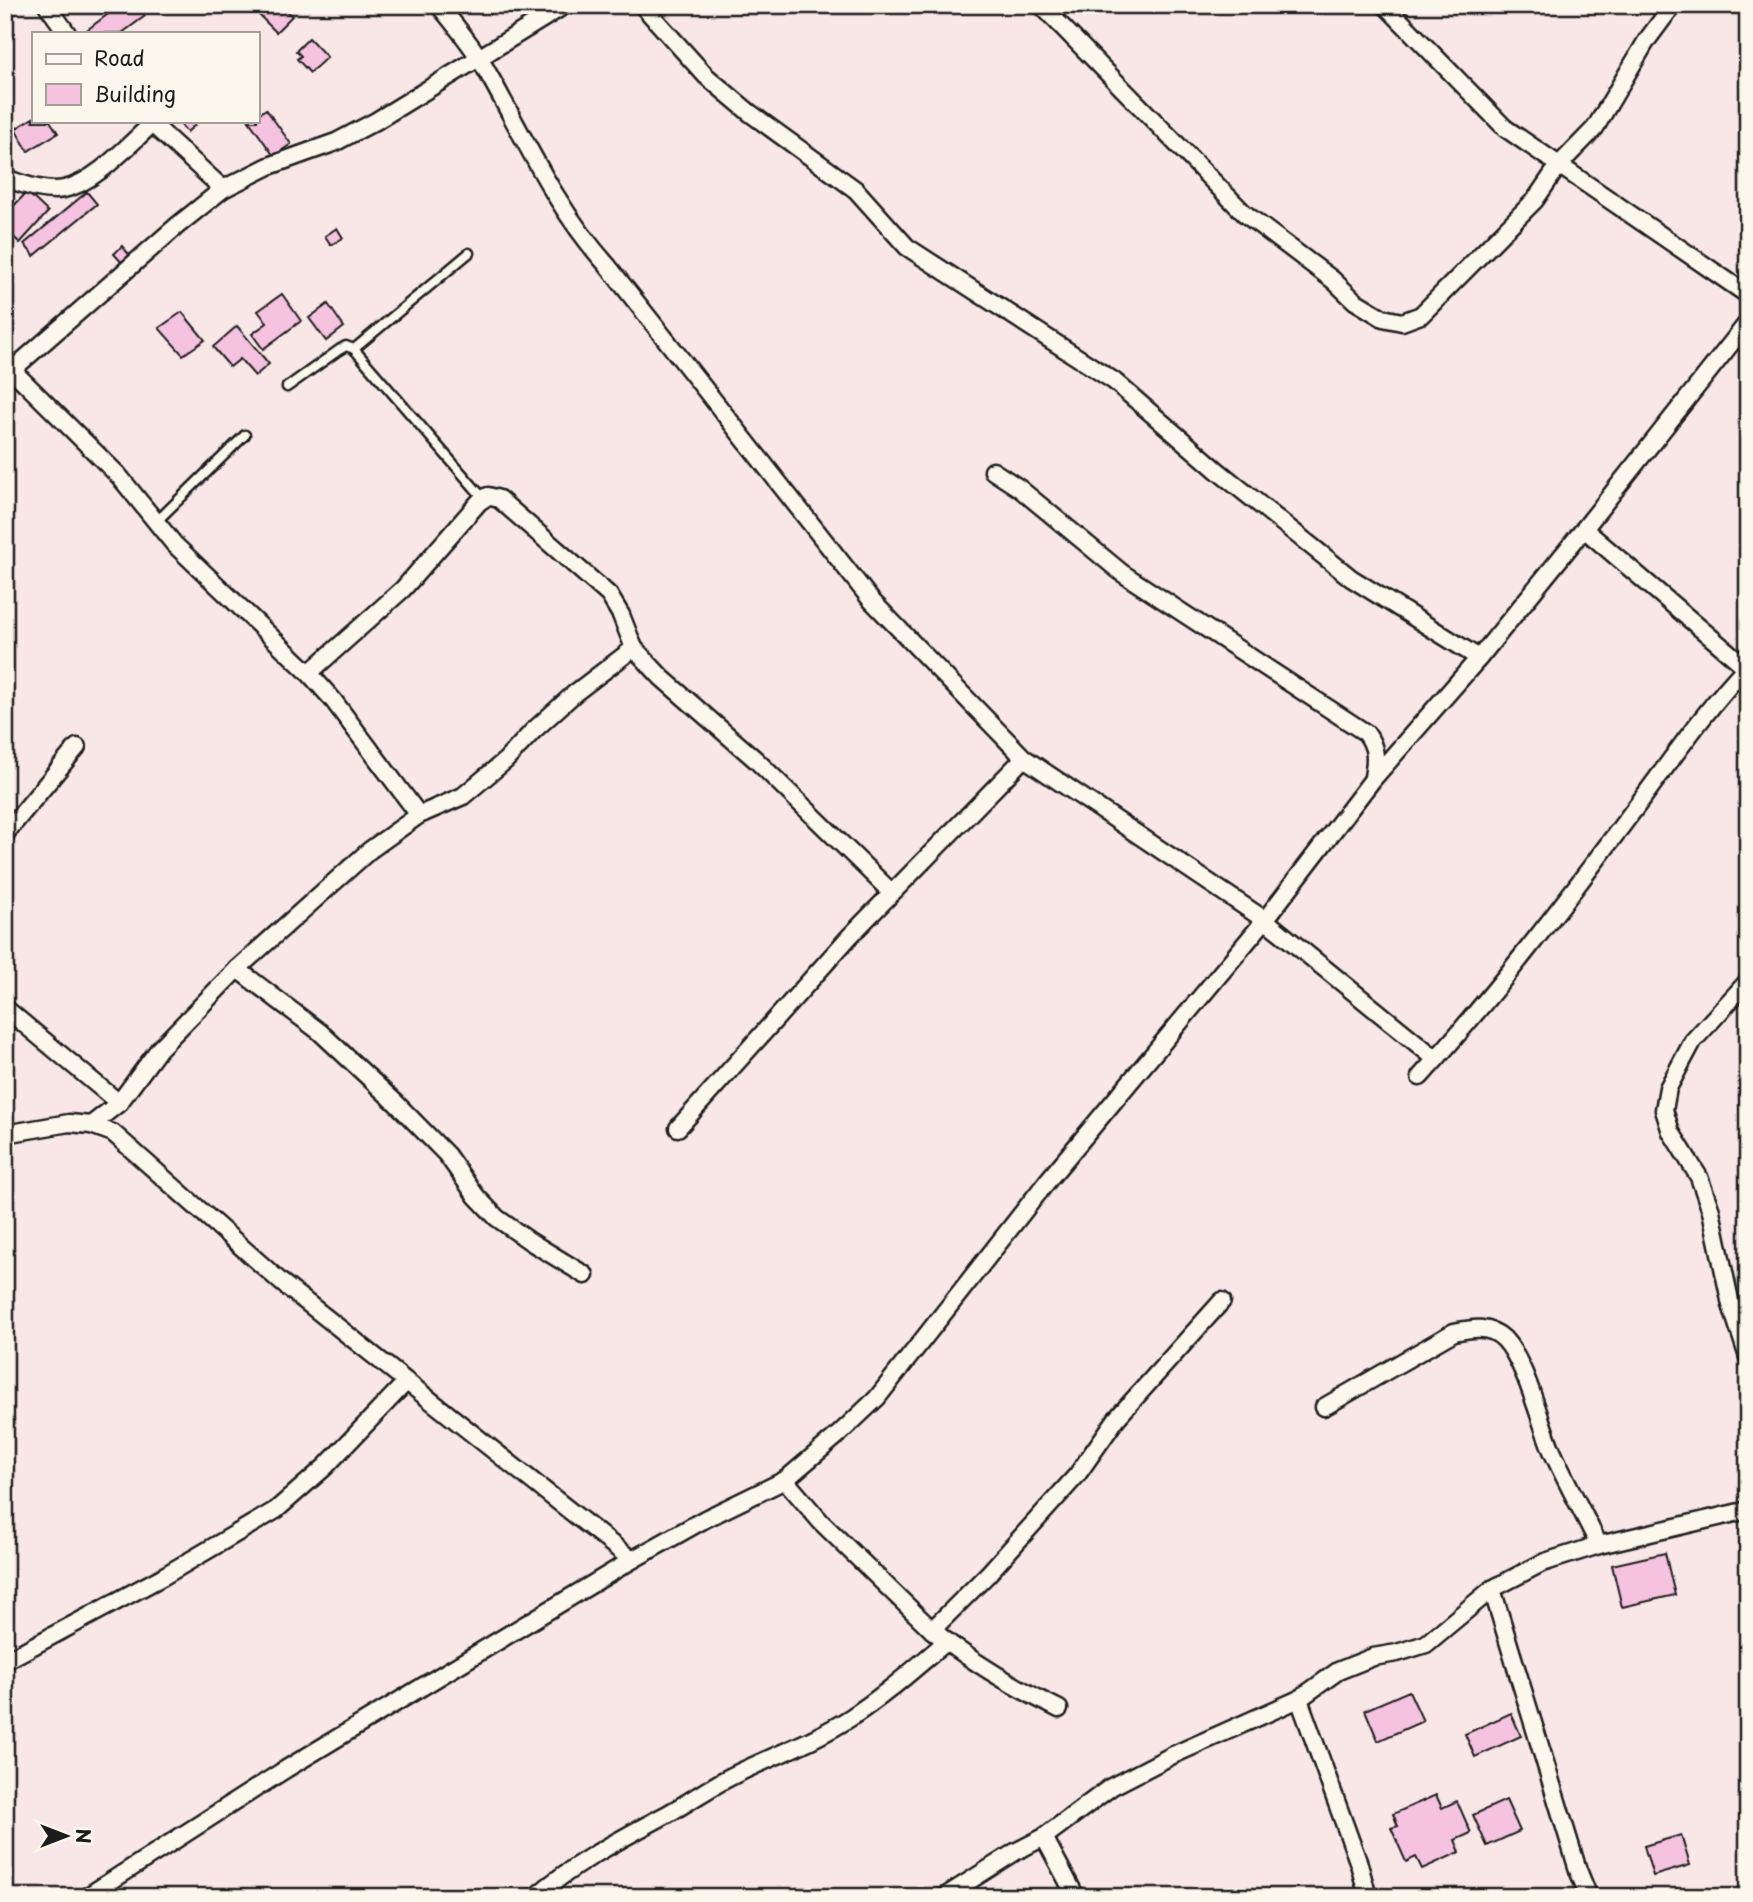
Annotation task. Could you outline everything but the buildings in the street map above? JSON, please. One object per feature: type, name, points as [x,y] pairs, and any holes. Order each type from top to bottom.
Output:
[{"type":"street","points":[[47,5],[66,32]]},
{"type":"street","points":[[439,5],[479,58],[561,206],[581,236],[607,265],[871,600],[1024,758],[1265,920],[1436,1059]]},
{"type":"street","points":[[419,815],[333,700],[309,673],[174,544],[119,476],[9,368],[223,189],[270,166],[337,142],[565,5]]},
{"type":"street","points":[[642,5],[706,76],[751,113],[856,190],[907,247],[1114,381],[1351,578],[1479,658]]},
{"type":"street","points":[[1041,5],[1244,213],[1333,280],[1355,301],[1383,318],[1402,322],[1421,315],[1535,200],[1559,165],[1595,128],[1647,40],[1674,5]]},
{"type":"street","points":[[1385,5],[1505,128],[1748,295]]},
{"type":"street","points":[[5,178],[26,185],[62,190],[85,181],[151,122],[223,189]]},
{"type":"street","points":[[86,1897],[286,1769],[632,1560],[705,1519],[785,1480],[877,1398],[1049,1179],[1265,920],[1373,779],[1479,658],[1748,321]]},
{"type":"street","points":[[993,471],[1019,488],[1122,573],[1366,733],[1374,744],[1376,758],[1373,779]]},
{"type":"street","points":[[309,673],[388,604],[484,499],[488,496],[499,499],[608,595],[621,615],[634,648],[662,678],[756,760],[891,892]]},
{"type":"street","points":[[1420,1077],[1566,899],[1686,740],[1747,667],[1584,529]]},
{"type":"street","points":[[91,1125],[119,1102],[159,1049],[237,969],[370,850],[419,815],[463,796],[506,760],[575,692],[634,648]]},
{"type":"street","points":[[5,834],[77,747]]},
{"type":"street","points":[[678,1128],[891,892],[1024,758]]},
{"type":"street","points":[[237,969],[320,1032],[396,1103],[446,1155],[476,1196],[497,1217],[585,1275]]},
{"type":"street","points":[[1748,981],[1693,1041],[1668,1088],[1664,1110],[1671,1132],[1699,1177],[1711,1210],[1731,1306],[1748,1357]]},
{"type":"street","points":[[5,1008],[119,1102]]},
{"type":"street","points":[[5,1134],[69,1123],[91,1125],[113,1133],[281,1282],[632,1560]]},
{"type":"street","points":[[932,1630],[988,1574],[1077,1475],[1117,1418],[1222,1301]]},
{"type":"street","points":[[1324,1407],[1454,1332],[1477,1327],[1489,1330],[1504,1339],[1514,1354],[1538,1409],[1552,1451],[1599,1545]]},
{"type":"street","points":[[5,1661],[162,1577],[276,1510],[325,1466],[406,1382]]},
{"type":"street","points":[[785,1480],[821,1522],[946,1642],[1025,1692],[1059,1709]]},
{"type":"street","points":[[944,1897],[1044,1837],[1111,1787],[1173,1755],[1298,1699],[1338,1671],[1373,1657],[1426,1644],[1492,1589],[1542,1563],[1599,1545],[1748,1510]]},
{"type":"street","points":[[1492,1589],[1578,1870],[1589,1897]]},
{"type":"street","points":[[536,1897],[577,1864],[616,1841],[727,1778],[850,1718],[946,1642]]},
{"type":"street","points":[[1298,1699],[1359,1864],[1368,1897]]},
{"type":"street","points":[[1044,1837],[1076,1897]]},
{"type":"lane","points":[[354,349],[468,253]]},
{"type":"lane","points":[[287,387],[346,346],[354,349],[484,499]]},
{"type":"lane","points":[[156,522],[245,435]]}]
